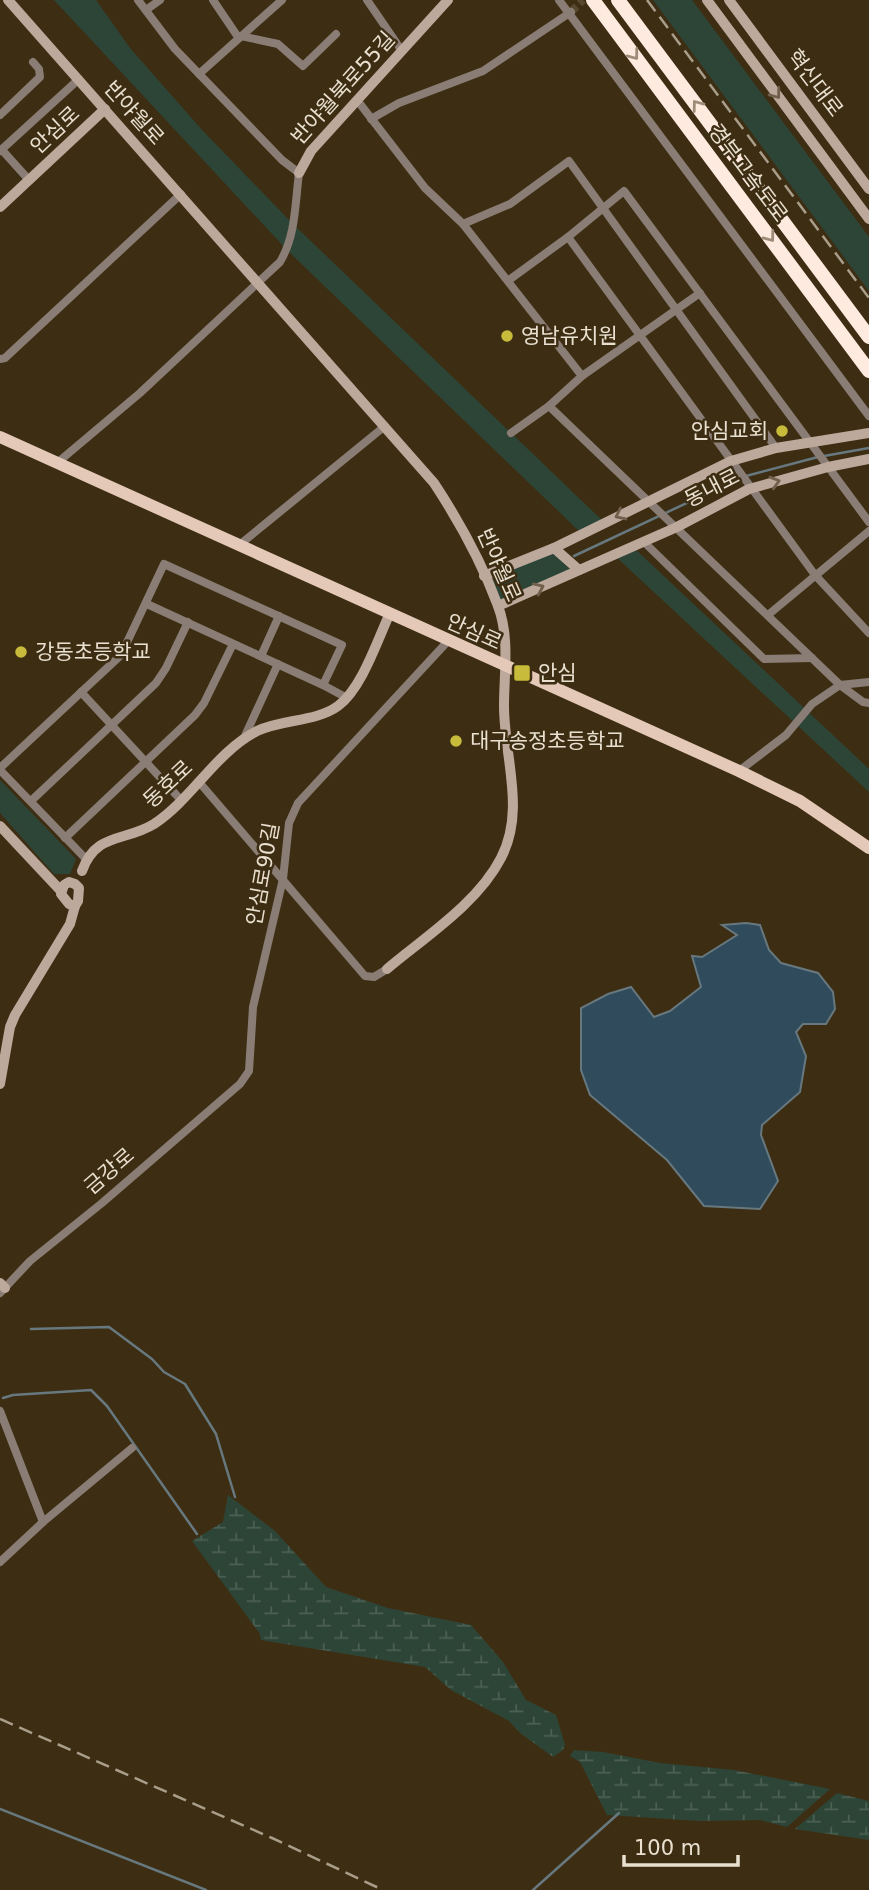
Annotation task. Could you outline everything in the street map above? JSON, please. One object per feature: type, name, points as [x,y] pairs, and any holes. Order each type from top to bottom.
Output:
[{"type":"highway","name":"경부고속도로","points":[[593,0],[869,370]]},
{"type":"highway","name":"경부고속도로","points":[[618,0],[869,337]]},
{"type":"main road","name":"안심로","points":[[0,437],[739,771],[800,801],[869,848]]},
{"type":"street","name":"반야월로","points":[[8,0],[434,483],[454,513],[498,606],[504,628],[504,708],[514,797],[511,833],[501,859],[476,894],[387,969]]},
{"type":"street","points":[[57,463],[140,393],[280,262],[289,247],[299,173],[282,160],[199,74],[138,0]]},
{"type":"street","points":[[146,10],[160,0]]},
{"type":"street","points":[[213,0],[240,36],[278,44],[303,66],[336,34]]},
{"type":"street","points":[[199,74],[282,0]]},
{"type":"street","points":[[367,0],[402,51]]},
{"type":"street","name":"반야월북로55길","points":[[299,173],[311,151],[448,0]]},
{"type":"street","points":[[559,0],[869,416]]},
{"type":"street","points":[[707,0],[869,219]]},
{"type":"street","name":"혁신대로","points":[[729,0],[869,189]]},
{"type":"street","points":[[372,119],[399,103],[483,71],[570,13]]},
{"type":"street","points":[[0,115],[40,77],[39,69],[33,62]]},
{"type":"street","points":[[29,180],[1,151],[79,79]]},
{"type":"street","points":[[357,100],[425,188],[463,224],[509,280],[582,376]]},
{"type":"street","name":"안심로","points":[[0,207],[105,110]]},
{"type":"street","points":[[463,224],[510,204],[569,161],[776,448]]},
{"type":"street","points":[[509,280],[568,237],[624,191],[869,522]]},
{"type":"street","points":[[0,359],[5,358],[181,194]]},
{"type":"street","points":[[568,237],[815,575],[869,633]]},
{"type":"street","points":[[511,433],[549,407],[582,376],[700,293]]},
{"type":"street","points":[[549,407],[840,685],[863,702],[869,703]]},
{"type":"street","points":[[238,546],[385,426]]},
{"type":"street","points":[[484,576],[554,548],[731,461],[776,448],[869,433]]},
{"type":"street","name":"동내로","points":[[498,606],[677,527],[752,489],[828,467],[869,459]]},
{"type":"street","points":[[768,615],[869,531]]},
{"type":"street","points":[[644,542],[764,659],[811,658]]},
{"type":"street","points":[[554,548],[579,570]]},
{"type":"street","points":[[0,1084],[10,1027],[70,924],[78,901],[76,885],[83,877],[86,859],[0,769],[121,654],[164,564],[342,645],[323,685]]},
{"type":"street","points":[[147,604],[347,698],[355,688],[390,613]]},
{"type":"street","points":[[261,656],[279,616]]},
{"type":"street","points":[[31,802],[156,683],[188,622]]},
{"type":"street","name":"안심로90길","points":[[240,1084],[249,1071],[253,1007],[283,879],[289,823],[299,803],[448,641]]},
{"type":"street","points":[[65,838],[195,715],[204,703],[233,644]]},
{"type":"street","name":"동호로","points":[[244,739],[278,664]]},
{"type":"street","points":[[739,771],[786,735],[812,704],[840,685],[869,682]]},
{"type":"street","points":[[81,692],[181,800]]},
{"type":"street","name":"동호로","points":[[86,859],[103,842],[152,825],[244,739],[269,726],[322,714],[337,707],[347,698]]},
{"type":"street","points":[[199,782],[365,976],[374,977],[387,969]]},
{"type":"street","points":[[2,831],[61,891],[69,904],[75,906]]},
{"type":"street","points":[[61,891],[66,883],[76,885]]},
{"type":"street","name":"금강로","points":[[2,1288],[30,1261],[240,1084]]},
{"type":"street","points":[[0,1411],[43,1522]]},
{"type":"street","points":[[0,1562],[43,1522],[132,1448]]},
{"type":"green space","points":[[54,0],[96,0],[130,48],[203,131],[294,225],[605,523],[582,534],[287,250]]},
{"type":"green space","points":[[653,0],[692,0],[869,237],[869,291]]},
{"type":"green space","points":[[633,547],[869,769],[869,792],[614,555]]},
{"type":"green space","points":[[554,548],[579,570],[498,606],[484,576]]},
{"type":"green space","points":[[0,780],[76,859],[70,874],[54,874],[0,813]]},
{"type":"green space","points":[[228,1495],[275,1531],[326,1587],[388,1608],[471,1625],[503,1662],[526,1700],[556,1715],[565,1745],[563,1750],[553,1757],[520,1733],[509,1721],[451,1690],[425,1667],[261,1640],[260,1634],[192,1541],[223,1522]]},
{"type":"green space","points":[[574,1750],[603,1752],[660,1763],[734,1770],[830,1789],[787,1827],[760,1820],[700,1821],[607,1815],[580,1762],[570,1756]]},
{"type":"green space","points":[[837,1793],[869,1801],[869,1840],[795,1829]]},
{"type":"water","points":[[722,925],[760,925],[769,950],[781,963],[818,973],[833,992],[835,1009],[826,1024],[803,1024],[796,1032],[806,1056],[800,1092],[762,1125],[761,1135],[778,1181],[760,1209],[704,1206],[667,1160],[590,1095],[581,1070],[581,1008],[608,994],[631,987],[654,1017],[670,1011],[701,987],[692,956],[702,957],[737,935]]},
{"type":"waterway","points":[[824,456],[869,448]]},
{"type":"waterway","points":[[746,476],[818,457]]},
{"type":"waterway","points":[[574,556],[740,478]]},
{"type":"waterway","points":[[31,1329],[109,1327],[152,1359],[164,1372],[185,1384],[216,1434],[235,1497]]},
{"type":"waterway","points":[[3,1398],[91,1390],[107,1406],[197,1534]]},
{"type":"waterway","points":[[0,1809],[206,1890]]},
{"type":"waterway","points":[[533,1890],[619,1813]]},
{"type":"tunnel","points":[[571,12],[583,0]]},
{"type":"railway","points":[[647,0],[869,298]]},
{"type":"railway","points":[[0,1719],[272,1838],[383,1890]]},
{"type":"place","name":"영남유치원","points":[[507,336]]},
{"type":"place","name":"안심교회","points":[[782,431]]},
{"type":"place","name":"강동초등학교","points":[[21,652]]},
{"type":"place","name":"안심","points":[[522,673]]},
{"type":"place","name":"대구송정초등학교","points":[[456,741]]}]
